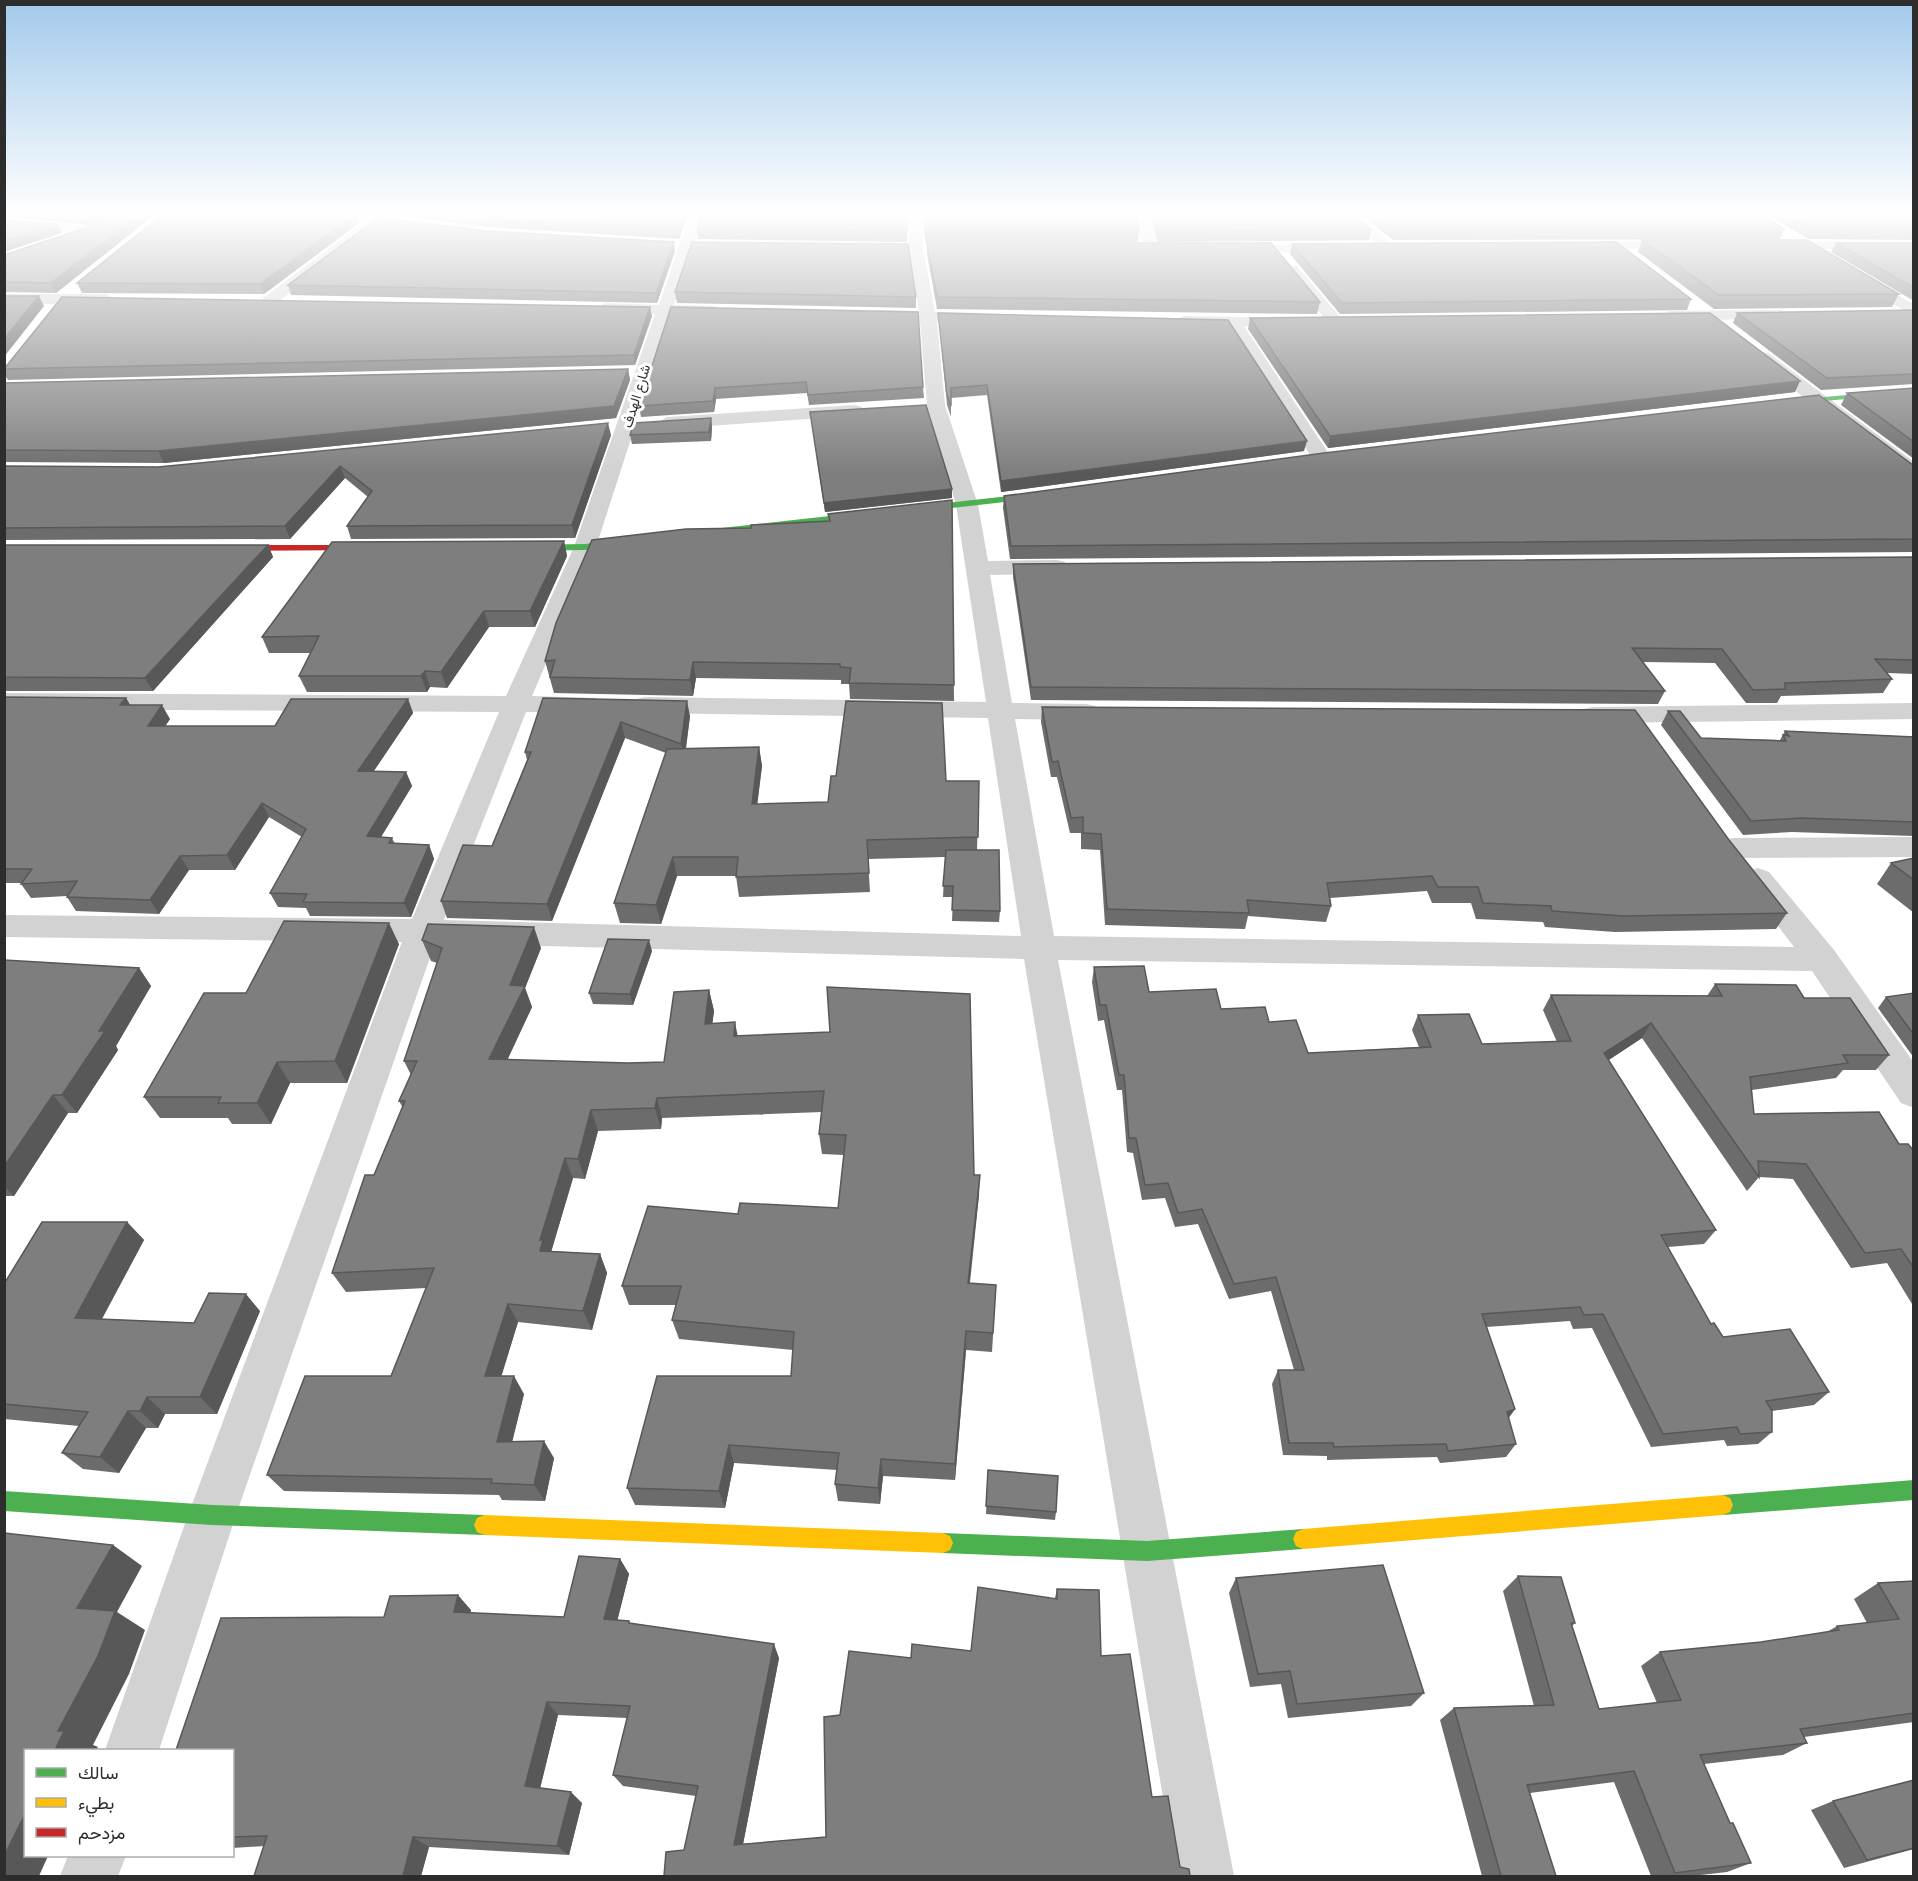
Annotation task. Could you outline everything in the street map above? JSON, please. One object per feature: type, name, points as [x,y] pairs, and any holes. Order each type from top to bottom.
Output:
[{"type":"street","points":[[48,299],[119,300]]},
{"type":"street","points":[[47,318],[61,299]]},
{"type":"street","points":[[267,299],[264,301],[293,302]]},
{"type":"street","name":"شارع الهدف","points":[[132,1749],[212,1515],[423,931],[516,703],[585,548],[627,425],[666,299]]},
{"type":"street","points":[[925,299],[936,405],[967,505],[1039,948],[1205,1876]]},
{"type":"street","points":[[1163,321],[1341,321],[1321,299]]},
{"type":"street","points":[[1891,299],[1914,313]]},
{"type":"street","points":[[1687,301],[1724,329]]},
{"type":"street","points":[[592,308],[732,311]]},
{"type":"street","points":[[1890,314],[1914,313]]},
{"type":"street","points":[[859,315],[998,318]]},
{"type":"street","points":[[1657,316],[1798,315]]},
{"type":"street","points":[[1233,322],[1321,458]]},
{"type":"street","points":[[1752,350],[1914,472]]},
{"type":"street","points":[[620,373],[643,372]]},
{"type":"street","points":[[1760,405],[1914,391]]},
{"type":"street","points":[[913,407],[936,405]]},
{"type":"street","points":[[603,428],[877,409]]},
{"type":"street","points":[[688,535],[1062,493]]},
{"type":"street","points":[[502,548],[585,548],[641,540]]},
{"type":"street","points":[[206,549],[384,548]]},
{"type":"street","points":[[978,568],[1074,567]]},
{"type":"street","points":[[4,701],[516,703],[1107,712]]},
{"type":"street","points":[[1566,715],[1914,711]]},
{"type":"street","points":[[1637,715],[1658,745]]},
{"type":"street","points":[[1912,1088],[1822,959],[1726,839],[1914,847]]},
{"type":"street","points":[[4,926],[423,931],[1039,948],[1822,959]]},
{"type":"street","points":[[4,1501],[212,1515],[1147,1551],[1914,1490]]},
{"type":"street","points":[[90,1876],[97,1857]]},
{"type":"building","points":[[4,299],[37,299],[4,339]]},
{"type":"building","points":[[61,299],[650,307],[634,355],[4,369]]},
{"type":"building","points":[[1073,299],[1317,299],[1320,302]]},
{"type":"building","points":[[1338,299],[1691,299],[1342,303]]},
{"type":"building","points":[[671,307],[918,312],[923,387],[808,395],[806,382],[715,388],[713,401],[639,406]]},
{"type":"building","points":[[1914,310],[1914,374],[1827,378],[1737,313]]},
{"type":"building","points":[[938,313],[1228,320],[1307,441],[1001,481],[987,385],[951,388],[951,406],[947,395]]},
{"type":"building","points":[[1710,313],[1800,381],[1330,436],[1250,318]]},
{"type":"building","points":[[628,369],[614,406],[158,451],[4,450],[4,383]]},
{"type":"building","points":[[1914,388],[1914,442],[1847,393]]},
{"type":"building","points":[[1819,395],[1914,466],[1914,539],[1011,546],[1004,496],[1324,453]]},
{"type":"building","points":[[926,405],[952,489],[824,503],[810,412]]},
{"type":"building","points":[[711,418],[709,432],[630,435],[634,423]]},
{"type":"building","points":[[608,423],[572,525],[347,526],[372,491],[340,466],[285,526],[4,528],[4,466],[158,467]]},
{"type":"building","points":[[952,500],[954,685],[849,683],[851,668],[840,667],[840,664],[693,662],[690,680],[550,677],[555,660],[545,661],[556,623],[592,540],[686,529],[751,528],[751,525],[830,521],[828,514]]},
{"type":"building","points":[[564,541],[530,611],[484,611],[441,672],[425,671],[421,676],[299,676],[319,636],[262,637],[332,542]]},
{"type":"building","points":[[4,545],[268,545],[145,678],[4,677]]},
{"type":"building","points":[[1914,557],[1914,660],[1875,659],[1892,679],[1785,683],[1785,689],[1753,690],[1722,649],[1632,648],[1665,691],[1031,687],[1013,564]]},
{"type":"building","points":[[4,697],[126,698],[120,705],[162,705],[148,726],[275,726],[291,699],[408,699],[358,771],[406,772],[367,836],[392,838],[389,843],[429,845],[404,903],[303,902],[307,894],[270,893],[306,829],[262,803],[227,855],[180,856],[150,900],[67,897],[77,881],[21,884],[32,869],[4,869]]},
{"type":"building","points":[[543,698],[687,701],[681,744],[621,722],[547,904],[441,901],[463,845],[492,846],[531,752],[525,752]]},
{"type":"building","points":[[846,701],[942,703],[946,781],[979,781],[978,837],[867,840],[869,873],[736,877],[738,857],[673,857],[656,905],[614,903],[667,749],[759,747],[752,804],[828,802],[831,776],[836,776]]},
{"type":"building","points":[[1042,707],[1635,710],[1729,840],[1787,913],[1624,916],[1552,911],[1551,906],[1483,903],[1478,887],[1438,887],[1432,876],[1327,883],[1331,906],[1247,900],[1249,913],[1107,909],[1101,834],[1083,833],[1083,817],[1071,818],[1058,761],[1052,762]]},
{"type":"building","points":[[1668,711],[1680,711],[1701,738],[1786,741],[1783,735],[1789,736],[1785,731],[1914,737],[1914,822],[1801,818],[1751,821]]},
{"type":"building","points":[[946,850],[999,850],[1000,911],[952,910],[953,886],[943,886]]},
{"type":"building","points":[[1914,858],[1914,880],[1891,863]]},
{"type":"building","points":[[284,921],[389,923],[335,1061],[277,1062],[257,1103],[218,1103],[221,1097],[144,1097],[204,993],[246,993]]},
{"type":"building","points":[[428,924],[534,927],[510,985],[525,986],[489,1059],[664,1062],[674,992],[709,990],[705,1024],[735,1022],[734,1036],[830,1032],[827,987],[970,994],[974,1175],[980,1175],[968,1283],[996,1285],[993,1333],[966,1331],[955,1464],[881,1459],[878,1488],[835,1484],[839,1453],[729,1445],[719,1491],[627,1488],[657,1376],[791,1376],[794,1332],[672,1320],[681,1286],[622,1286],[648,1206],[738,1214],[740,1203],[838,1208],[846,1135],[819,1134],[824,1091],[657,1098],[655,1108],[591,1110],[578,1159],[565,1158],[540,1240],[543,1240],[540,1251],[600,1254],[583,1311],[508,1304],[485,1376],[514,1376],[497,1442],[544,1441],[534,1485],[491,1483],[492,1479],[267,1475],[305,1376],[391,1376],[434,1268],[332,1273],[365,1175],[374,1175],[405,1101],[399,1101],[417,1061],[404,1061],[442,948],[422,940]]},
{"type":"building","points":[[608,939],[649,940],[630,994],[589,993]]},
{"type":"building","points":[[4,960],[139,968],[99,1031],[105,1031],[62,1095],[53,1095],[4,1167]]},
{"type":"building","points":[[1144,966],[1149,992],[1216,989],[1221,1009],[1265,1007],[1269,1022],[1296,1020],[1308,1053],[1431,1047],[1418,1015],[1469,1014],[1482,1044],[1571,1041],[1551,995],[1722,996],[1715,984],[1796,985],[1804,998],[1850,998],[1889,1055],[1843,1055],[1848,1063],[1750,1077],[1754,1114],[1879,1112],[1899,1144],[1908,1144],[1914,1151],[1914,1268],[1901,1249],[1865,1253],[1806,1164],[1758,1161],[1759,1177],[1651,1023],[1604,1053],[1716,1230],[1661,1235],[1711,1324],[1714,1323],[1723,1337],[1790,1329],[1829,1392],[1766,1401],[1772,1411],[1772,1432],[1740,1434],[1737,1427],[1663,1434],[1603,1314],[1584,1315],[1580,1307],[1482,1314],[1515,1409],[1507,1412],[1516,1444],[1448,1451],[1446,1444],[1334,1447],[1333,1443],[1289,1443],[1278,1370],[1304,1370],[1276,1277],[1234,1284],[1202,1209],[1178,1213],[1168,1183],[1145,1185],[1136,1138],[1129,1138],[1124,1075],[1119,1075],[1106,1005],[1100,1005],[1094,967]]},
{"type":"building","points":[[1914,993],[1914,1035],[1886,997]]},
{"type":"building","points":[[42,1222],[127,1222],[75,1318],[194,1323],[209,1293],[246,1294],[200,1397],[147,1397],[140,1411],[128,1411],[100,1457],[62,1453],[88,1412],[4,1404],[4,1284]]},
{"type":"building","points":[[988,1470],[1058,1476],[1056,1512],[986,1506]]},
{"type":"building","points":[[4,1533],[113,1545],[77,1608],[115,1611],[98,1656],[58,1731],[64,1731],[55,1749],[24,1749],[24,1816],[4,1856]]},
{"type":"building","points":[[579,1556],[620,1559],[604,1619],[774,1644],[734,1845],[826,1837],[824,1717],[840,1715],[849,1651],[911,1658],[912,1644],[971,1651],[978,1587],[1057,1599],[1057,1589],[1099,1590],[1101,1656],[1130,1654],[1152,1797],[1168,1796],[1180,1867],[1189,1869],[1190,1876],[664,1876],[666,1852],[684,1850],[698,1786],[613,1775],[630,1706],[547,1702],[525,1786],[571,1792],[557,1846],[413,1837],[403,1876],[254,1876],[267,1836],[234,1837],[234,1749],[176,1749],[221,1618],[384,1617],[390,1596],[458,1595],[454,1612],[564,1617]]},
{"type":"building","points":[[1383,1565],[1424,1693],[1297,1704],[1290,1671],[1258,1674],[1236,1578]]},
{"type":"building","points":[[1518,1576],[1561,1577],[1575,1623],[1571,1623],[1599,1709],[1681,1700],[1660,1652],[1761,1642],[1839,1630],[1837,1626],[1899,1619],[1878,1583],[1914,1581],[1914,1713],[1800,1729],[1807,1743],[1700,1755],[1730,1823],[1733,1823],[1751,1863],[1675,1873],[1634,1771],[1527,1785],[1556,1876],[1501,1876],[1454,1708],[1554,1705]]},
{"type":"building","points":[[1914,1780],[1914,1848],[1867,1860],[1833,1801]]},
{"type":"traffic: fast","points":[[1779,403],[1914,391]]},
{"type":"traffic: fast","points":[[704,533],[1046,495]]},
{"type":"traffic: fast","points":[[519,548],[585,547],[632,541]]},
{"type":"traffic: fast","points":[[1723,1505],[1914,1490]]},
{"type":"traffic: fast","points":[[4,1501],[212,1515],[484,1525]]},
{"type":"traffic: fast","points":[[943,1543],[1147,1551],[1303,1539]]},
{"type":"traffic: slow","points":[[1303,1539],[1723,1505]]},
{"type":"traffic: slow","points":[[484,1525],[943,1543]]},
{"type":"traffic: jam","points":[[225,548],[372,548]]}]
